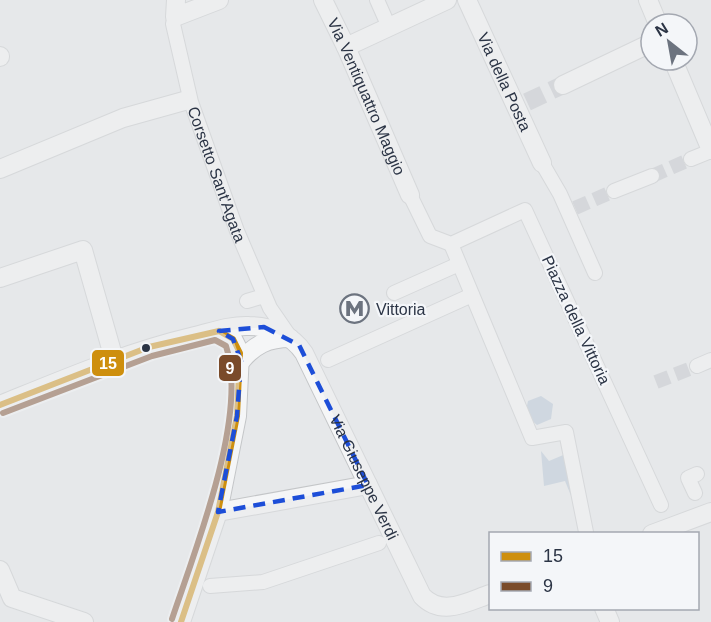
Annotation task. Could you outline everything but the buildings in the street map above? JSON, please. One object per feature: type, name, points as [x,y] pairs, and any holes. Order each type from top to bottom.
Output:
[{"type":"street","points":[[176,9],[219,0]]},
{"type":"street","name":"Via Ventiquattro Maggio","points":[[323,0],[346,47],[410,195]]},
{"type":"street","points":[[377,0],[389,27]]},
{"type":"street","points":[[346,47],[447,0]]},
{"type":"street","name":"Via della Posta","points":[[466,0],[521,104],[542,164]]},
{"type":"street","name":"Corsetto Sant'Agata","points":[[176,9],[173,24],[188,101],[264,296],[291,338]]},
{"type":"street","points":[[563,85],[639,49]]},
{"type":"street","points":[[678,72],[711,150],[692,159]]},
{"type":"street","points":[[0,170],[123,118],[188,101]]},
{"type":"street","points":[[542,164],[571,210],[595,273]]},
{"type":"street","points":[[614,191],[652,176]]},
{"type":"street","points":[[410,195],[430,236],[451,244],[532,438],[566,432],[586,532]]},
{"type":"street","name":"Piazza della Vittoria","points":[[451,244],[525,210],[661,505]]},
{"type":"street","points":[[0,278],[82,250],[114,359]]},
{"type":"street","points":[[394,293],[459,264]]},
{"type":"street","points":[[328,360],[472,295]]},
{"type":"street","points":[[248,301],[264,296]]},
{"type":"street","points":[[0,405],[149,347],[249,326],[264,327],[291,338]]},
{"type":"street","points":[[182,622],[218,512],[237,416],[241,361],[232,339],[219,331]]},
{"type":"street","points":[[241,361],[258,345],[269,340],[291,338]]},
{"type":"street","name":"Via Giuseppe Verdi","points":[[291,338],[304,353],[422,596],[430,604],[452,608],[489,594]]},
{"type":"street","points":[[697,366],[711,360]]},
{"type":"street","points":[[695,493],[688,478],[697,474]]},
{"type":"street","points":[[218,512],[368,485]]},
{"type":"street","points":[[657,532],[711,512]]},
{"type":"street","points":[[210,586],[263,582],[379,543]]},
{"type":"street","points":[[0,570],[12,598],[84,622]]},
{"type":"highlighted area","points":[[264,327],[299,345],[368,485],[218,512],[237,416],[241,361],[233,339],[219,331]]},
{"type":"water","points":[[541,396],[553,404],[551,419],[537,425],[525,415],[528,401]]},
{"type":"water","points":[[541,451],[549,461],[568,453],[581,520],[565,481],[544,486]]},
{"type":"tunnel","points":[[527,102],[563,85]]},
{"type":"tunnel","points":[[652,176],[691,159]]},
{"type":"tunnel","points":[[575,208],[614,191]]},
{"type":"tunnel","points":[[656,382],[697,366]]},
{"type":"transit line","name":"15","points":[[0,405],[149,347],[219,331]]},
{"type":"transit line","name":"15","points":[[181,622],[218,512],[237,416],[240,353],[233,339],[219,331]]},
{"type":"transit line","name":"9","points":[[3,413],[152,356],[215,340],[226,346],[231,375],[230,408],[225,445],[205,520],[172,619]]},
{"type":"place","name":"Vittoria","points":[[355,309]]}]
